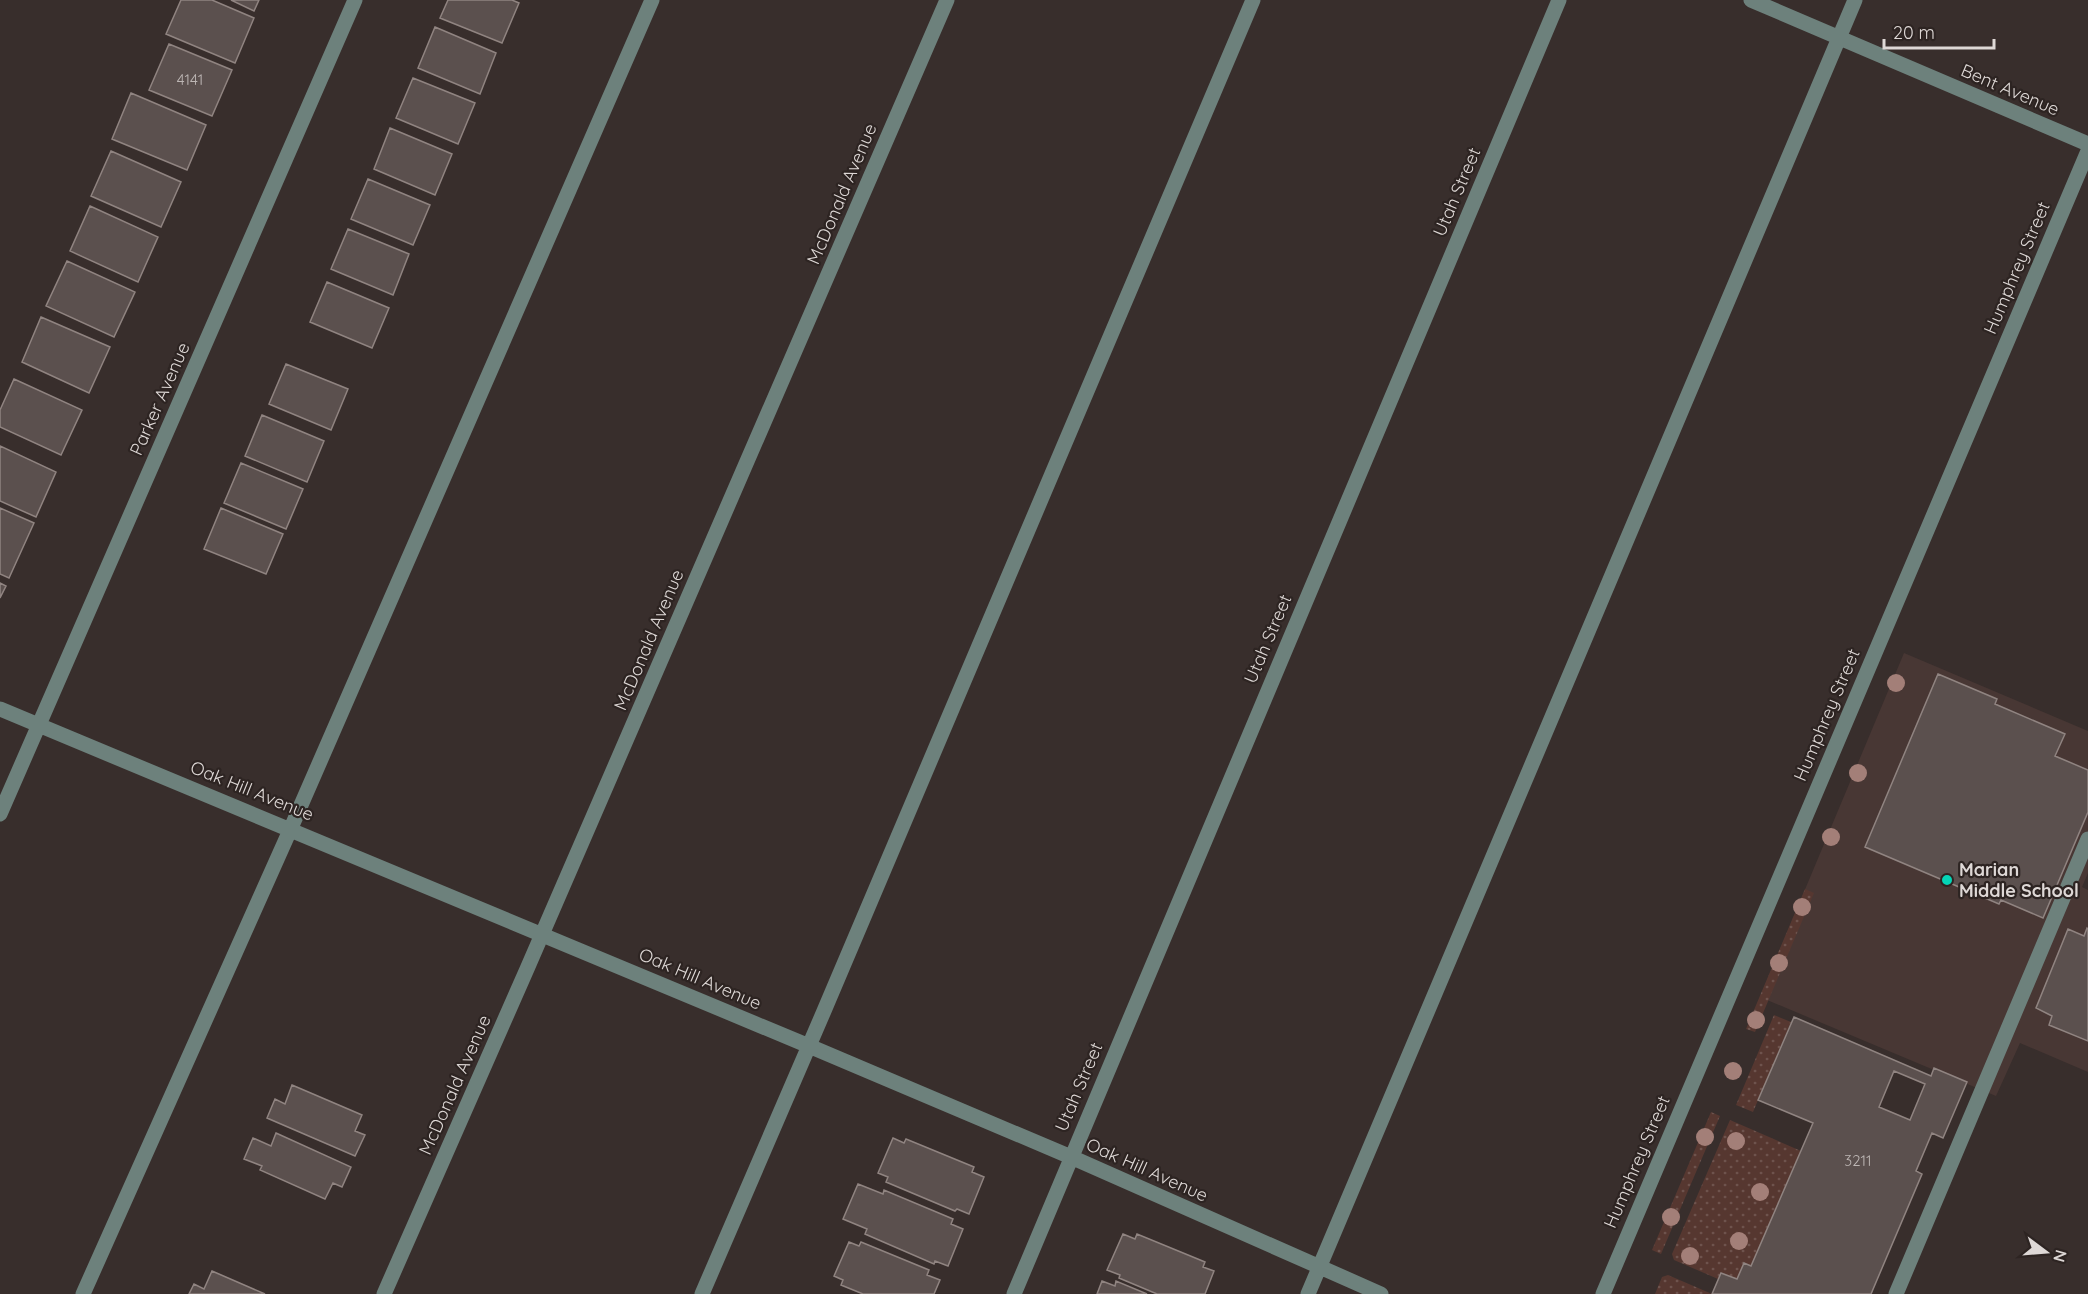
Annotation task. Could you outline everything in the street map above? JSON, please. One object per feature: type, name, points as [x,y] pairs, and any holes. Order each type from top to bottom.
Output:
[{"type":"street","name":"Parker Avenue","points":[[0,814],[355,0]]},
{"type":"street","points":[[83,1294],[291,828],[652,0]]},
{"type":"street","name":"McDonald Avenue","points":[[384,1294],[947,0]]},
{"type":"street","points":[[702,1294],[1253,0]]},
{"type":"street","name":"Utah Street","points":[[1014,1294],[1559,0]]},
{"type":"street","name":"Bent Avenue","points":[[1751,0],[2088,144]]},
{"type":"street","points":[[1308,1294],[1855,0]]},
{"type":"street","name":"Humphrey Street","points":[[1603,1294],[2088,151]]},
{"type":"street","name":"Oak Hill Avenue","points":[[0,709],[291,828],[809,1046],[1071,1157],[1381,1294]]},
{"type":"street","points":[[1896,1294],[2088,839]]},
{"type":"shaded area","name":"Marian Middle School","points":[[1904,653],[2088,731],[2088,873],[2082,887],[2088,890],[2088,1072],[2020,1043],[1996,1096],[1760,997]]},
{"type":"shaded area","points":[[1805,889],[1814,893],[1755,1032],[1746,1029]]},
{"type":"shaded area","points":[[1774,1015],[1791,1022],[1753,1112],[1736,1105]]},
{"type":"shaded area","points":[[1711,1112],[1720,1116],[1661,1254],[1652,1250]]},
{"type":"shaded area","points":[[1730,1120],[1801,1151],[1751,1266],[1737,1279],[1721,1273],[1718,1279],[1674,1260],[1672,1254]]},
{"type":"shaded area","points":[[1668,1275],[1712,1294],[1655,1294],[1662,1277]]},
{"type":"building","points":[[181,0],[212,0],[254,18],[235,63],[166,34]]},
{"type":"building","points":[[231,0],[259,0],[254,11]]},
{"type":"building","points":[[448,0],[512,0],[519,3],[502,43],[440,18]]},
{"type":"building","points":[[435,27],[496,53],[480,94],[418,68]]},
{"type":"building","points":[[169,44],[232,70],[212,116],[149,90]]},
{"type":"building","points":[[413,78],[475,103],[458,144],[396,118]]},
{"type":"building","points":[[131,93],[206,125],[187,170],[112,139]]},
{"type":"building","points":[[390,128],[452,154],[435,195],[374,169]]},
{"type":"building","points":[[111,151],[181,182],[161,227],[91,196]]},
{"type":"building","points":[[368,179],[430,205],[413,245],[351,219]]},
{"type":"building","points":[[90,206],[158,237],[138,282],[70,251]]},
{"type":"building","points":[[348,229],[409,254],[393,295],[331,269]]},
{"type":"building","points":[[67,261],[135,292],[114,337],[46,306]]},
{"type":"building","points":[[327,282],[389,308],[372,348],[310,322]]},
{"type":"building","points":[[41,317],[110,347],[89,393],[22,362]]},
{"type":"building","points":[[286,364],[348,389],[331,430],[269,404]]},
{"type":"building","points":[[14,379],[82,410],[61,455],[0,427],[0,410]]},
{"type":"building","points":[[262,415],[324,441],[307,482],[245,456]]},
{"type":"building","points":[[0,446],[56,472],[36,517],[0,501]]},
{"type":"building","points":[[241,463],[303,489],[286,529],[224,503]]},
{"type":"building","points":[[0,508],[34,523],[9,578],[0,574]]},
{"type":"building","points":[[221,508],[283,534],[266,574],[204,549]]},
{"type":"building","points":[[0,583],[6,586],[0,598]]},
{"type":"building","points":[[1938,674],[1997,699],[1995,704],[2065,734],[2055,756],[2088,770],[2088,812],[2043,918],[2001,900],[1999,904],[1865,847]]},
{"type":"building","points":[[2087,928],[2088,1041],[2049,1025],[2052,1016],[2036,1008],[2068,929],[2084,936]]},
{"type":"building","points":[[1794,1017],[1931,1076],[1934,1068],[1967,1082],[1943,1138],[1932,1133],[1916,1171],[1922,1174],[1871,1294],[1712,1294],[1721,1273],[1737,1279],[1744,1263],[1751,1266],[1813,1123],[1758,1100]],"holes":[[[1894,1071],[1925,1084],[1910,1120],[1879,1107]]]},
{"type":"building","points":[[292,1085],[362,1115],[355,1131],[365,1135],[355,1156],[267,1118],[275,1099],[285,1104]]},
{"type":"building","points":[[276,1133],[351,1167],[342,1187],[333,1183],[325,1199],[260,1170],[262,1166],[244,1159],[253,1138],[271,1146]]},
{"type":"building","points":[[893,1138],[904,1143],[906,1139],[974,1167],[972,1172],[984,1177],[969,1214],[957,1209],[955,1211],[886,1182],[888,1177],[878,1173]]},
{"type":"building","points":[[858,1184],[883,1194],[884,1190],[953,1219],[951,1224],[963,1229],[948,1266],[935,1261],[934,1264],[865,1234],[867,1229],[843,1219]]},
{"type":"building","points":[[1123,1234],[1135,1239],[1137,1234],[1205,1262],[1203,1267],[1214,1271],[1205,1294],[1157,1294],[1119,1278],[1120,1275],[1107,1270]]},
{"type":"building","points":[[849,1242],[859,1246],[861,1242],[929,1270],[927,1275],[940,1280],[934,1294],[863,1294],[841,1285],[843,1280],[834,1276]]},
{"type":"building","points":[[212,1271],[265,1294],[189,1294],[194,1284],[204,1289]]},
{"type":"building","points":[[1102,1281],[1115,1286],[1116,1281],[1147,1294],[1097,1294]]},
{"type":"place","name":"Marian Middle School","points":[[1947,880]]}]
